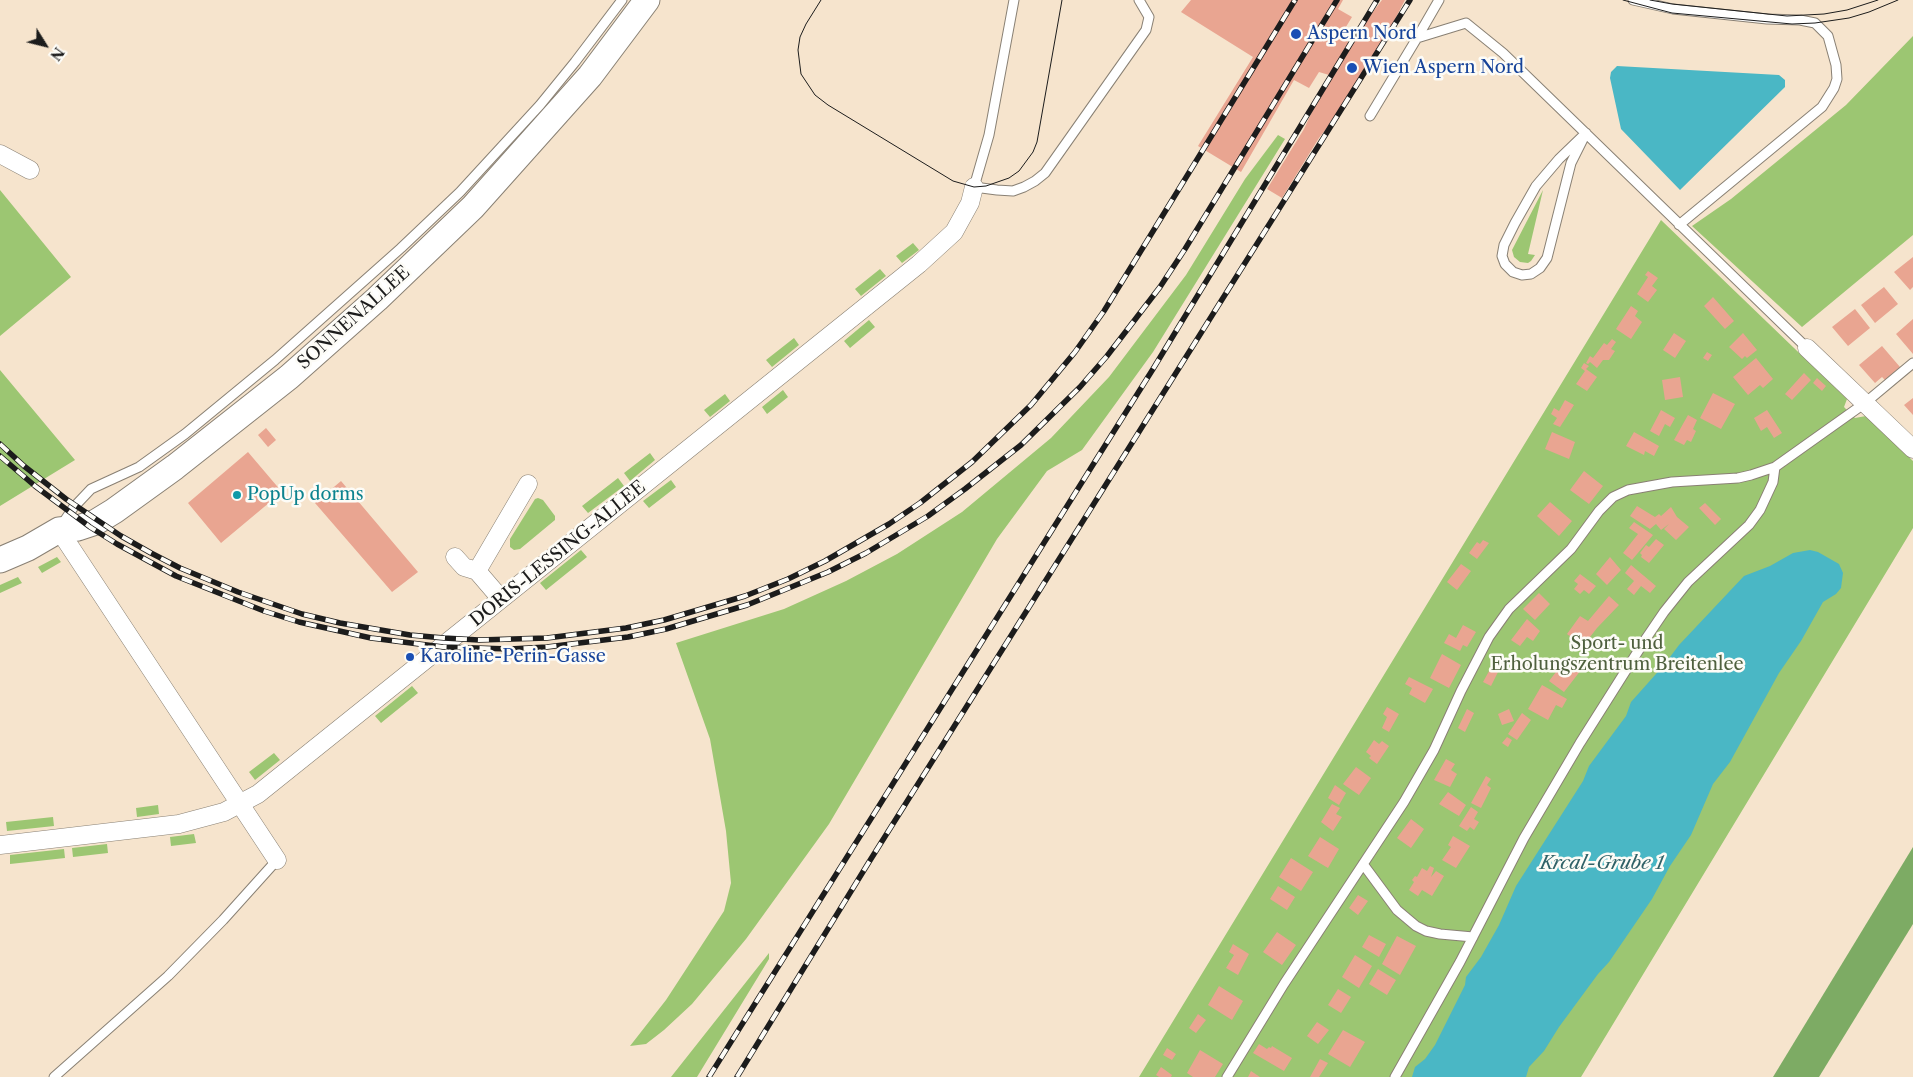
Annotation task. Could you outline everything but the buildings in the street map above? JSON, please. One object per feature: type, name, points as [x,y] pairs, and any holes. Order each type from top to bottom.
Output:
[{"type":"street","name":"SONNENALLEE","points":[[0,560],[28,548],[59,530],[78,528],[96,522],[114,511],[175,467],[289,377],[378,299],[473,207],[590,76],[647,0]]},
{"type":"street","points":[[0,154],[30,170]]},
{"type":"street","name":"DORIS-LESSING-ALLEE","points":[[0,844],[179,824],[224,812],[258,794],[919,264],[954,232],[970,203],[974,187]]},
{"type":"street","points":[[1807,348],[1913,449]]},
{"type":"street","points":[[477,571],[528,484]]},
{"type":"street","points":[[59,530],[277,860]]},
{"type":"street","points":[[455,557],[464,567],[477,571],[500,599]]},
{"type":"lane","points":[[59,530],[73,508],[91,489],[138,468],[185,434],[275,360],[401,248],[460,192],[540,105],[576,62],[622,0]]},
{"type":"lane","points":[[1014,0],[989,135],[974,187],[1012,191],[1030,184],[1045,174],[1146,30],[1149,17],[1139,0]]},
{"type":"lane","points":[[1370,116],[1439,0]]},
{"type":"lane","points":[[1633,0],[1673,9],[1767,19],[1800,20],[1815,23],[1828,36],[1836,64],[1837,79],[1834,88],[1822,107],[1680,225]]},
{"type":"lane","points":[[1417,38],[1466,22],[1503,53],[1807,348]]},
{"type":"lane","points":[[1586,133],[1571,163],[1547,258],[1540,268],[1531,274],[1522,275],[1512,272],[1505,264],[1502,256],[1504,245],[1515,223],[1536,186],[1559,159],[1586,133]]},
{"type":"lane","points":[[1227,1077],[1282,987],[1426,765],[1479,653],[1494,629],[1522,596],[1562,559],[1613,497],[1628,490],[1645,486],[1738,478],[1775,467],[1865,403],[1913,363]]},
{"type":"lane","points":[[1395,1077],[1418,1039],[1493,896],[1559,778],[1646,637],[1688,582],[1753,519],[1773,482],[1775,467]]},
{"type":"lane","points":[[54,1077],[168,976],[223,920],[277,860]]},
{"type":"lane","points":[[1363,864],[1397,910],[1416,926],[1440,934],[1473,936]]},
{"type":"green space","points":[[1913,36],[1913,235],[1802,327],[1692,226],[1731,199],[1846,105]]},
{"type":"green space","points":[[1278,135],[1285,139],[1153,352],[1082,450],[1047,471],[997,539],[829,824],[746,939],[692,1004],[646,1044],[630,1046],[666,1000],[724,911],[731,883],[726,831],[710,739],[676,643],[784,609],[846,581],[897,554],[962,512],[1051,438],[1109,377],[1186,275],[1245,179]]},
{"type":"green space","points":[[0,190],[71,277],[0,336]]},
{"type":"green space","points":[[1543,190],[1528,254],[1535,255],[1528,263],[1520,262],[1514,257],[1512,250]]},
{"type":"green space","name":"Sport- und Erholungszentrum Breitenlee","points":[[1661,220],[1847,399],[1844,407],[1855,418],[1866,416],[1913,461],[1913,528],[1581,1077],[1139,1077]]},
{"type":"green space","points":[[913,243],[919,250],[902,263],[896,256]]},
{"type":"green space","points":[[880,269],[886,276],[861,296],[855,289]]},
{"type":"green space","points":[[869,320],[875,327],[850,348],[844,341]]},
{"type":"green space","points":[[794,338],[799,345],[772,367],[766,360]]},
{"type":"green space","points":[[0,370],[75,460],[0,506]]},
{"type":"green space","points":[[783,390],[788,397],[767,414],[762,407]]},
{"type":"green space","points":[[725,394],[730,401],[710,417],[704,410]]},
{"type":"green space","points":[[650,453],[655,460],[630,481],[624,473]]},
{"type":"green space","points":[[618,478],[624,486],[588,513],[582,506]]},
{"type":"green space","points":[[671,480],[676,487],[649,508],[643,501]]},
{"type":"green space","points":[[535,499],[543,500],[555,516],[555,520],[520,549],[514,550],[510,547],[510,539]]},
{"type":"green space","points":[[581,550],[587,557],[546,590],[540,583]]},
{"type":"green space","points":[[57,557],[61,562],[42,573],[38,567]]},
{"type":"green space","points":[[18,577],[22,583],[0,593],[0,585]]},
{"type":"green space","points":[[412,686],[418,693],[381,723],[375,716]]},
{"type":"green space","points":[[274,753],[280,760],[255,780],[249,772]]},
{"type":"green space","points":[[158,805],[159,814],[137,817],[136,808]]},
{"type":"green space","points":[[53,817],[54,826],[7,831],[6,822]]},
{"type":"green space","points":[[194,834],[196,843],[171,846],[170,837]]},
{"type":"green space","points":[[107,844],[108,853],[73,857],[72,848]]},
{"type":"green space","points":[[1913,847],[1913,924],[1819,1077],[1773,1077]]},
{"type":"green space","points":[[64,849],[65,858],[10,864],[10,855]]},
{"type":"green space","points":[[769,953],[769,959],[697,1077],[671,1077]]},
{"type":"water","points":[[1617,66],[1779,75],[1785,80],[1785,87],[1680,190],[1621,129],[1610,78],[1611,72]]},
{"type":"water","name":"Krcal-Grube 1","points":[[1810,550],[1818,552],[1839,564],[1843,573],[1841,588],[1836,594],[1823,602],[1801,641],[1779,673],[1730,762],[1713,784],[1691,835],[1670,866],[1652,899],[1609,962],[1559,1027],[1544,1051],[1529,1067],[1526,1077],[1412,1077],[1415,1067],[1425,1059],[1435,1045],[1465,985],[1466,977],[1481,957],[1499,925],[1516,886],[1583,781],[1589,766],[1626,716],[1631,702],[1679,645],[1744,576],[1770,566],[1793,553]]},
{"type":"tram line","points":[[821,0],[800,37],[798,50],[801,74],[815,95],[828,105],[953,181],[974,187],[986,186],[1009,178],[1019,171],[1033,152],[1037,142],[1062,0]]},
{"type":"tram line","points":[[1623,0],[1672,13],[1792,24],[1849,18],[1898,0]]},
{"type":"tram line","points":[[1650,0],[1787,16],[1824,14],[1847,10],[1878,0]]},
{"type":"railway","points":[[0,444],[24,466],[66,499],[121,536],[151,553],[180,568],[238,592],[302,614],[340,623],[410,635],[444,638],[479,640],[547,638],[626,628],[664,620],[745,596],[788,579],[825,561],[889,524],[920,503],[972,462],[1031,405],[1075,352],[1104,311],[1295,0]]},
{"type":"railway","points":[[0,456],[35,486],[90,527],[176,576],[264,611],[299,622],[371,638],[443,647],[510,649],[547,647],[628,637],[666,629],[747,605],[828,572],[866,553],[928,516],[1021,445],[1080,387],[1107,356],[1160,287],[1337,0]]},
{"type":"railway","points":[[709,1077],[1153,369],[1377,0]]},
{"type":"railway","points":[[737,1077],[869,862],[1410,0]]},
{"type":"place","name":"Aspern Nord","points":[[1296,34]]},
{"type":"place","name":"Wien Aspern Nord","points":[[1352,68]]},
{"type":"place","name":"PopUp dorms","points":[[237,495]]},
{"type":"place","name":"Karoline-Perin-Gasse","points":[[410,657]]}]
